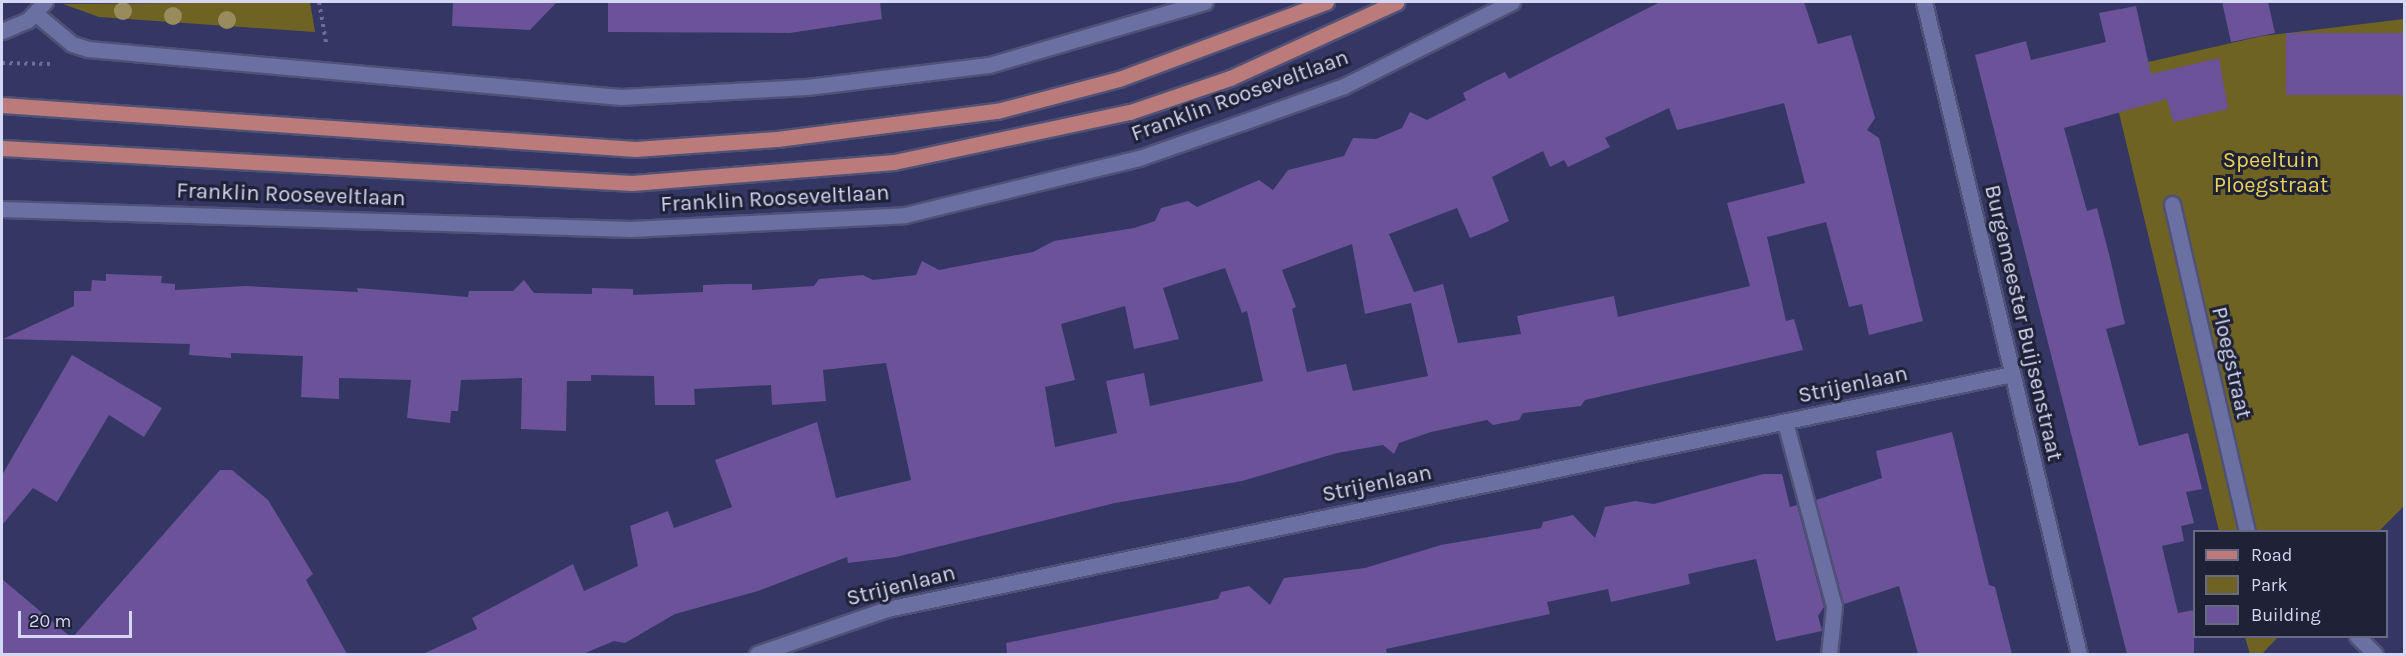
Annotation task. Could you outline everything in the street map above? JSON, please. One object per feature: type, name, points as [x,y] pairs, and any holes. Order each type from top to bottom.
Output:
[{"type":"main road","points":[[2,105],[635,149],[777,139],[997,111],[1119,80],[1326,2]]},
{"type":"main road","name":"Franklin Rooseveltlaan","points":[[2,148],[632,183],[894,162],[1130,112],[1230,78],[1397,2]]},
{"type":"street","points":[[2,31],[41,8],[72,44],[88,49],[327,69],[621,98],[724,95],[988,65],[1205,2]]},
{"type":"street","name":"Franklin Rooseveltlaan","points":[[2,209],[631,229],[904,215],[1139,158],[1243,122],[1344,86],[1512,2]]},
{"type":"street","name":"Burgemeester Buijsenstraat","points":[[1924,2],[2079,654]]},
{"type":"street","name":"Ploegstraat","points":[[2172,204],[2247,530]]},
{"type":"street","name":"Strijenlaan","points":[[757,654],[887,609],[2012,374]]},
{"type":"street","points":[[1785,422],[1834,606],[1829,654]]},
{"type":"street","points":[[2359,638],[2375,654]]},
{"type":"street","points":[[795,640],[801,654]]},
{"type":"path","points":[[319,2],[327,69]]},
{"type":"green space","points":[[310,2],[315,32],[99,17],[63,4]]},
{"type":"green space","name":"Speeltuin Ploegstraat","points":[[2404,19],[2404,506],[2380,530],[2219,530],[2109,71],[2262,36]]},
{"type":"green space","points":[[2246,638],[2277,638],[2262,654],[2250,654]]},
{"type":"building","points":[[453,2],[557,2],[530,30],[452,26]]},
{"type":"building","points":[[608,2],[880,2],[882,19],[790,33],[608,32]]},
{"type":"building","points":[[1660,2],[1804,2],[1818,44],[1851,35],[1875,118],[1867,130],[1879,138],[1923,321],[1869,335],[1862,304],[1849,307],[1826,222],[1767,237],[1786,321],[1794,319],[1803,350],[1585,400],[1581,406],[1523,413],[1519,420],[1493,425],[1487,420],[1431,432],[1399,443],[1394,454],[1383,445],[1337,453],[1242,481],[1115,503],[896,557],[848,563],[847,557],[758,591],[675,614],[625,643],[614,641],[583,654],[423,654],[477,629],[472,618],[573,564],[584,591],[638,566],[630,526],[668,511],[674,528],[732,507],[715,460],[817,422],[836,498],[911,480],[886,363],[823,370],[826,401],[772,405],[771,385],[694,389],[695,405],[655,405],[654,376],[591,375],[591,381],[567,381],[566,431],[521,429],[522,378],[461,380],[458,411],[451,411],[450,423],[407,418],[411,380],[339,378],[339,399],[301,397],[303,356],[231,353],[231,358],[189,355],[190,344],[3,339],[74,306],[74,291],[91,291],[92,280],[106,281],[106,274],[162,276],[161,283],[175,284],[175,290],[246,286],[358,292],[357,288],[468,297],[469,291],[513,291],[524,280],[534,293],[592,294],[592,288],[633,289],[633,295],[703,292],[703,285],[752,284],[752,290],[814,286],[819,279],[863,275],[873,280],[916,275],[922,261],[939,270],[1033,252],[1054,241],[1134,228],[1155,221],[1161,208],[1188,201],[1197,207],[1259,180],[1273,190],[1288,170],[1344,156],[1353,138],[1376,139],[1402,128],[1410,112],[1427,120],[1466,100],[1463,93],[1484,82],[1505,72],[1509,79]],"holes":[[[1784,103],[1805,183],[1727,203],[1750,286],[1618,317],[1614,296],[1517,316],[1521,334],[1458,343],[1443,284],[1414,292],[1389,234],[1457,208],[1470,238],[1488,231],[1509,221],[1492,177],[1543,151],[1550,167],[1564,160],[1568,167],[1610,147],[1605,138],[1669,108],[1677,130]],[[1352,244],[1365,314],[1411,303],[1428,376],[1353,391],[1346,364],[1307,372],[1292,309],[1296,307],[1282,270]],[[1225,268],[1242,313],[1247,311],[1263,381],[1150,406],[1144,373],[1106,381],[1117,433],[1055,447],[1045,387],[1075,380],[1061,324],[1125,306],[1134,349],[1179,339],[1163,288]]]},
{"type":"building","points":[[2222,2],[2268,2],[2275,33],[2231,42]]},
{"type":"building","points":[[2136,6],[2151,74],[2219,58],[2228,109],[2173,122],[2167,99],[2064,128],[2087,211],[2097,208],[2110,258],[2125,324],[2106,329],[2139,446],[2188,433],[2202,489],[2186,492],[2194,523],[2181,526],[2184,541],[2162,546],[2178,613],[2193,610],[2194,654],[2127,654],[1975,55],[2026,41],[2031,60],[2106,42],[2099,13]]},
{"type":"building","points":[[2286,33],[2404,33],[2404,95],[2286,95]]},
{"type":"building","points":[[72,355],[162,408],[144,437],[109,415],[57,502],[33,488],[2,525],[2,475]]},
{"type":"building","points":[[1952,432],[1989,585],[1995,587],[2012,654],[1918,654],[1899,586],[1844,604],[1816,500],[1882,478],[1876,451]]},
{"type":"building","points":[[220,470],[232,470],[268,500],[313,574],[306,580],[347,654],[2,654],[2,579],[72,638]]},
{"type":"building","points":[[1763,474],[1782,474],[1790,507],[1797,505],[1824,607],[1818,616],[1822,631],[1776,641],[1756,559],[1688,574],[1690,584],[1611,602],[1608,589],[1547,602],[1550,614],[1386,649],[1387,654],[1007,654],[1006,643],[1218,599],[1221,592],[1249,586],[1270,605],[1284,578],[1365,568],[1441,545],[1541,528],[1543,522],[1573,515],[1595,538],[1605,507],[1635,501],[1654,504]]}]
